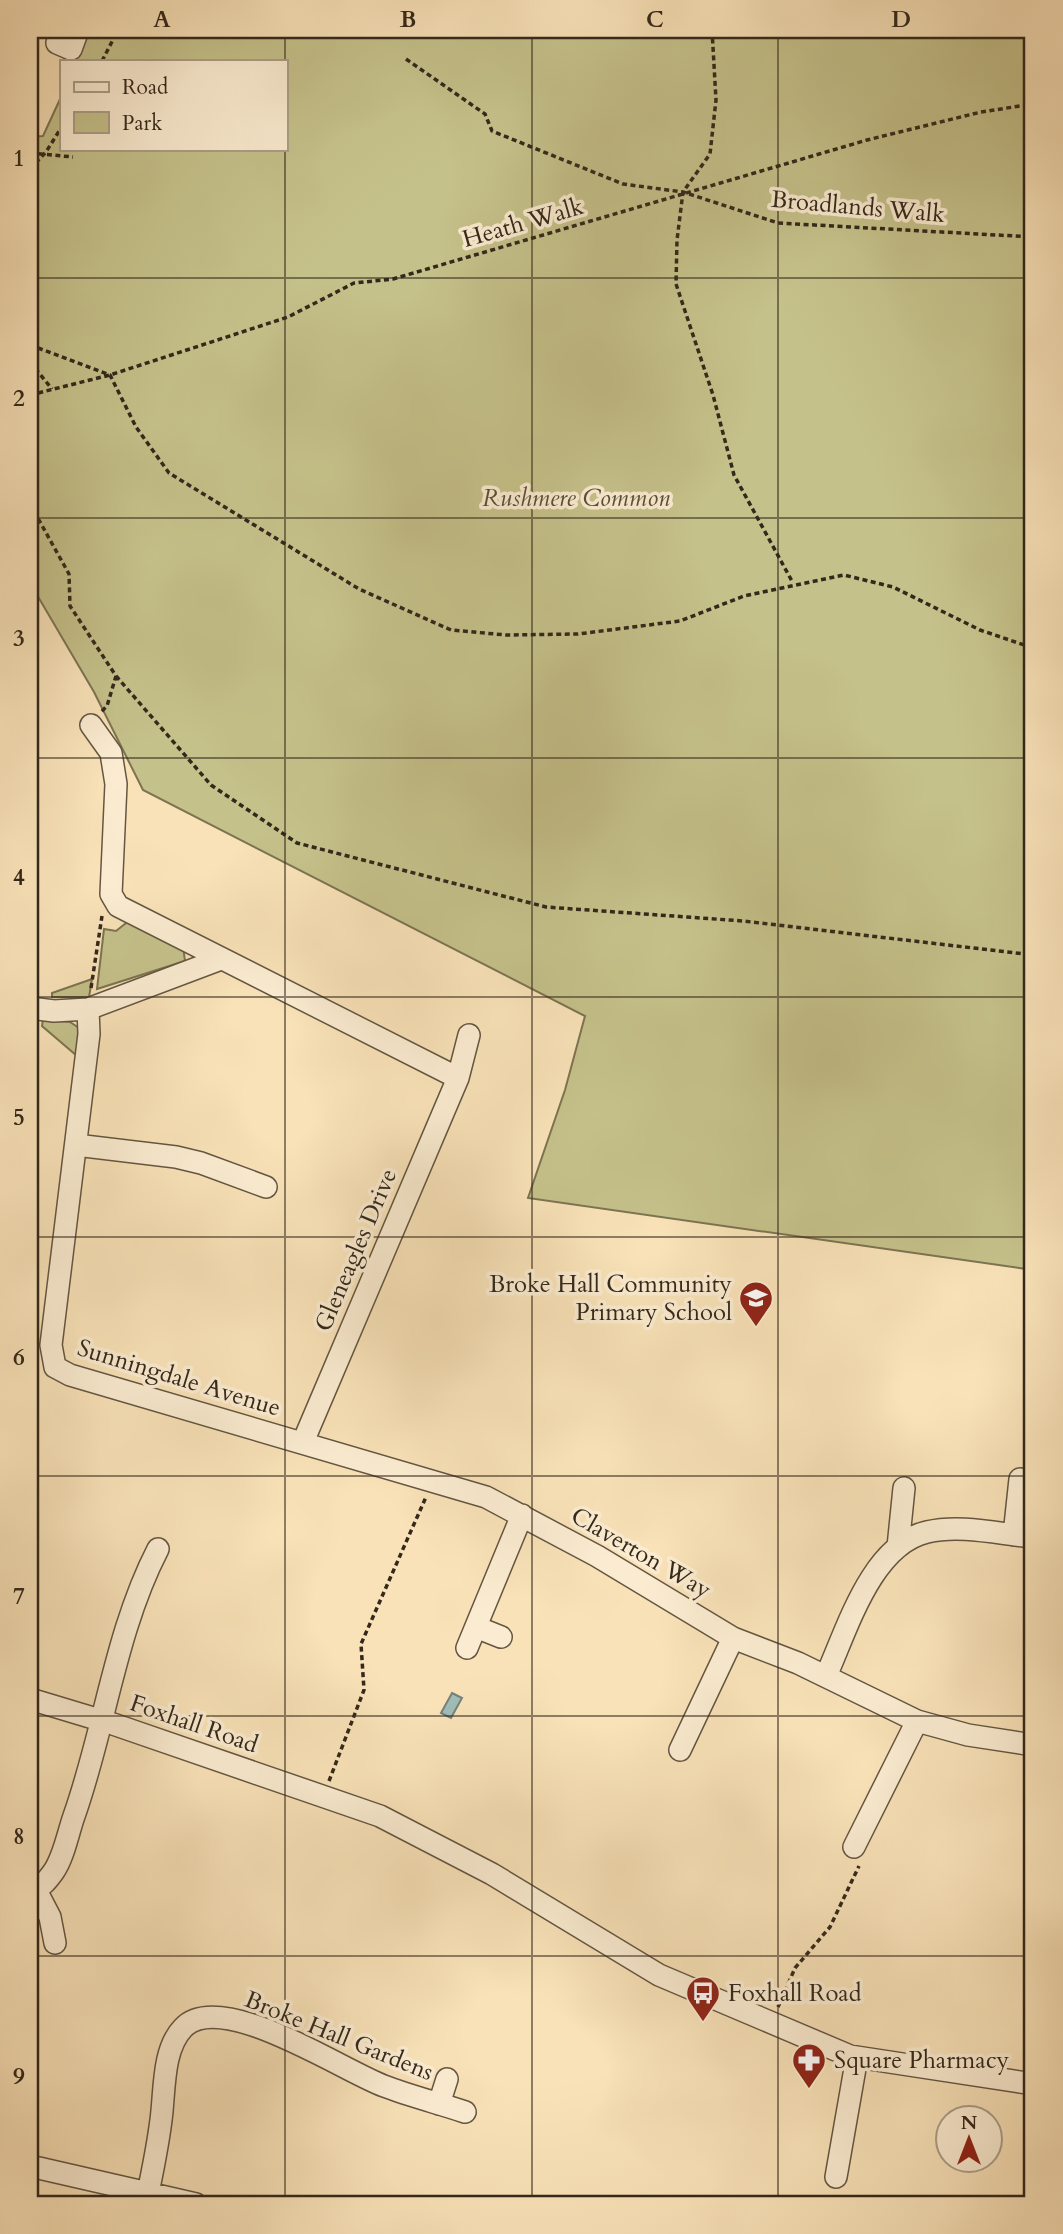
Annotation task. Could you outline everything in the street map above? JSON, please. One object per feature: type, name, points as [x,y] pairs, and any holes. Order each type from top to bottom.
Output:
[{"type":"street","points":[[57,43],[71,49],[78,30]]},
{"type":"street","points":[[91,724],[111,753],[116,784],[111,894],[118,906],[458,1078]]},
{"type":"street","points":[[30,1008],[54,1011],[89,1009],[221,959]]},
{"type":"street","name":"Sunningdale Avenue","points":[[89,1009],[89,1034],[51,1345],[55,1367],[70,1375],[434,1479]]},
{"type":"street","name":"Gleneagles Drive","points":[[303,1442],[458,1078],[469,1035]]},
{"type":"street","points":[[76,1144],[176,1157],[201,1163],[266,1187]]},
{"type":"street","name":"Claverton Way","points":[[434,1479],[486,1497],[522,1515],[733,1638],[826,1676],[917,1721],[968,1735],[1033,1745]]},
{"type":"street","points":[[826,1676],[873,1572],[898,1547],[925,1532],[960,1529],[1024,1536],[1020,1479]]},
{"type":"street","points":[[898,1547],[904,1488]]},
{"type":"street","points":[[467,1648],[522,1515]]},
{"type":"street","points":[[55,1943],[50,1917],[33,1891],[55,1869],[86,1784],[145,1575],[158,1549]]},
{"type":"street","points":[[477,1626],[501,1637]]},
{"type":"street","points":[[680,1751],[733,1638]]},
{"type":"street","name":"Foxhall Road","points":[[30,1699],[380,1816],[431,1841],[659,1975],[771,2025],[857,2057],[1033,2084]]},
{"type":"street","points":[[853,1847],[917,1721]]},
{"type":"street","name":"Broke Hall Gardens","points":[[148,2193],[162,2118],[163,2087],[173,2043],[182,2028],[198,2018],[227,2018],[285,2038],[382,2086],[465,2112]]},
{"type":"street","points":[[836,2177],[857,2057]]},
{"type":"street","name":"Broke Hall Gardens","points":[[439,2104],[447,2079]]},
{"type":"street","points":[[30,2166],[196,2204]]},
{"type":"path","points":[[103,60],[118,30]]},
{"type":"path","points":[[712,30],[716,100],[710,154],[684,192],[677,240],[676,284],[713,395],[734,475],[793,583]]},
{"type":"path","points":[[406,59],[485,114],[492,131],[520,145],[623,184],[684,192]]},
{"type":"path","name":"Heath Walk","points":[[30,395],[110,375],[288,317],[354,283],[393,279],[684,192],[933,122],[1033,104]]},
{"type":"path","points":[[30,193],[34,186],[30,169],[46,152],[60,130]]},
{"type":"path","points":[[30,153],[46,152],[73,158]]},
{"type":"path","name":"Broadlands Walk","points":[[684,192],[778,223],[1033,237]]},
{"type":"path","points":[[30,345],[110,375],[136,427],[169,473],[359,589],[451,630],[506,635],[578,634],[680,621],[744,596],[793,583],[844,575],[893,587],[980,630],[1033,648]]},
{"type":"path","points":[[30,362],[52,389]]},
{"type":"path","points":[[30,505],[69,574],[70,606],[116,676],[211,785],[297,843],[546,906],[743,921],[1033,955]]},
{"type":"path","points":[[91,724],[107,706],[116,676]]},
{"type":"path","points":[[89,1009],[101,919],[111,894]]},
{"type":"path","points":[[323,1796],[364,1690],[362,1644],[434,1479]]},
{"type":"path","points":[[771,2025],[795,1968],[830,1927],[861,1861],[853,1847]]},
{"type":"green space","name":"Rushmere Common","points":[[88,30],[1033,30],[1033,1270],[528,1198],[565,1090],[585,1016],[143,790],[94,692],[30,583],[30,137],[43,136],[60,99],[60,150],[287,150],[287,60],[76,60]]},
{"type":"green space","points":[[130,920],[183,946],[185,961],[97,989],[104,929],[116,931]]},
{"type":"green space","points":[[92,979],[89,997],[52,997],[52,993]]},
{"type":"green space","points":[[43,1019],[70,1022],[79,1028],[77,1056],[42,1026]]},
{"type":"water","points":[[452,1693],[462,1698],[451,1718],[441,1713]]},
{"type":"place","name":"Broke Hall Community Primary School","points":[[756,1328]]},
{"type":"place","name":"Foxhall Road","points":[[703,2023]]},
{"type":"place","name":"Square Pharmacy","points":[[809,2090]]}]
